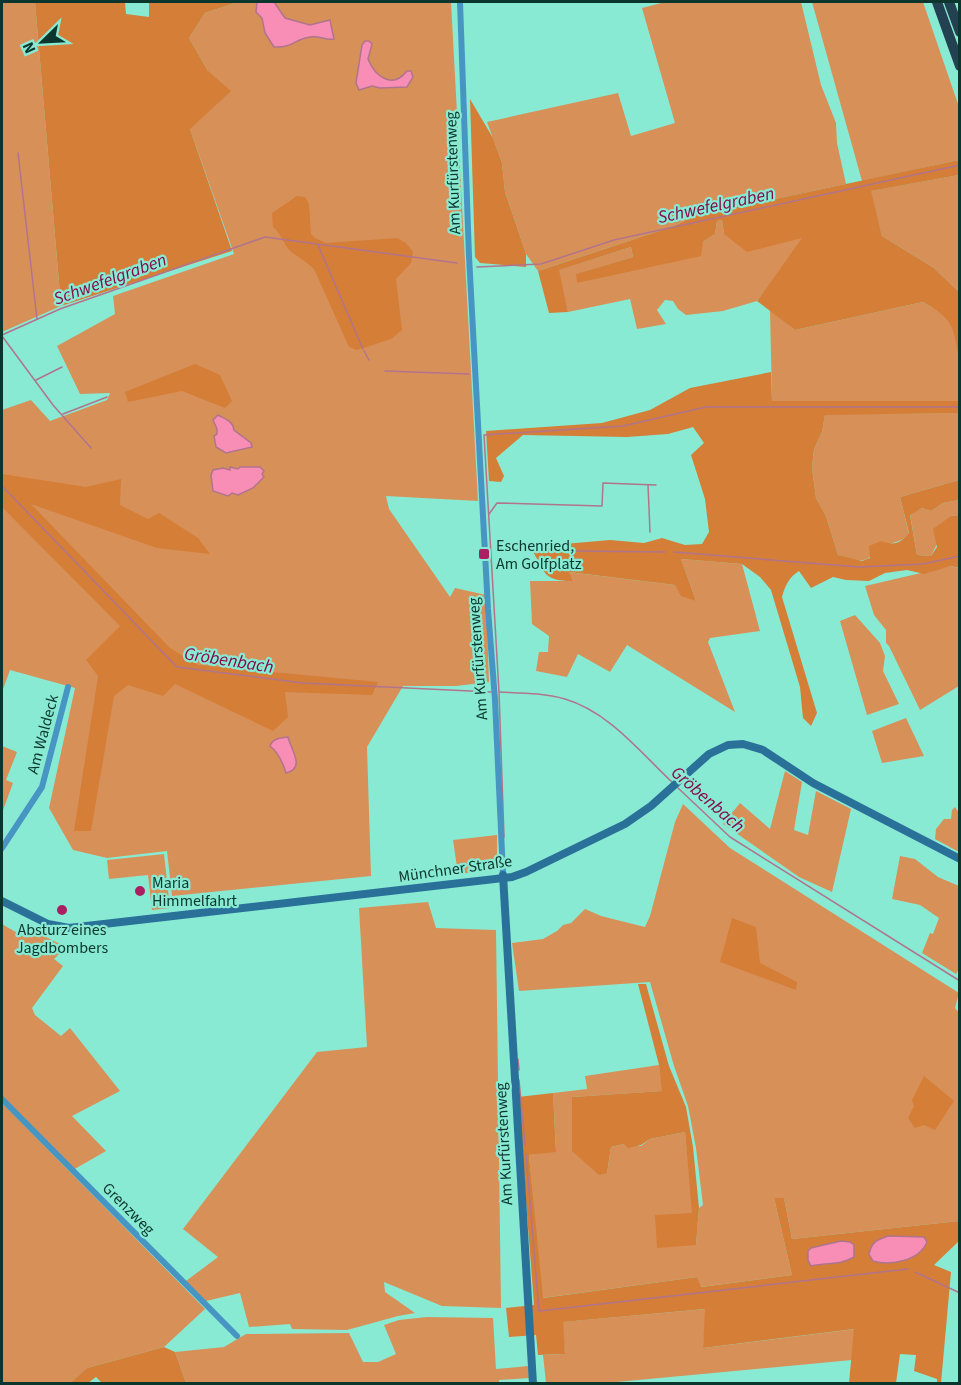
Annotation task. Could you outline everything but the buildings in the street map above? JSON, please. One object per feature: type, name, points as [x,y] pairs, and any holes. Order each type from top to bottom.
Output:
[{"type":"highway","points":[[937,2],[960,66]]},
{"type":"highway","points":[[949,2],[960,32]]},
{"type":"street","name":"Am Kurfürstenweg","points":[[460,2],[470,256],[488,603],[533,1383]]},
{"type":"street","name":"Am Waldeck","points":[[2,848],[42,787],[68,687]]},
{"type":"street","name":"Münchner Straße","points":[[2,901],[48,924],[69,928],[503,877],[526,872],[625,824],[676,785],[709,754],[718,748],[735,744],[753,746],[784,763],[813,783],[960,859]]},
{"type":"street","name":"Grenzweg","points":[[2,1099],[237,1336]]},
{"type":"shaded area","points":[[2,2],[35,2],[61,306],[2,332]]},
{"type":"shaded area","points":[[35,2],[125,2],[126,14],[149,17],[149,2],[238,2],[205,13],[189,38],[208,71],[231,91],[190,129],[232,251],[61,306]]},
{"type":"shaded area","points":[[238,2],[451,2],[478,501],[386,496],[389,509],[450,597],[455,588],[486,595],[489,682],[456,686],[403,686],[367,747],[371,876],[172,896],[167,851],[107,858],[73,850],[49,808],[75,688],[10,670],[2,692],[2,410],[31,400],[50,421],[107,400],[110,393],[80,394],[57,346],[115,314],[113,296],[234,254],[190,129],[208,71],[189,38],[205,13]]},
{"type":"shaded area","points":[[257,2],[274,2],[285,18],[310,25],[330,20],[334,39],[310,37],[290,45],[274,47],[265,33],[262,18],[256,12]]},
{"type":"shaded area","points":[[665,2],[801,2],[821,85],[836,123],[837,143],[846,184],[695,216],[674,226],[538,271],[526,254],[505,192],[502,163],[487,122],[618,93],[631,136],[675,123],[642,8]]},
{"type":"shaded area","points":[[812,2],[923,2],[959,107],[959,160],[862,181]]},
{"type":"shaded area","points":[[365,41],[372,44],[368,59],[379,75],[396,80],[407,71],[411,71],[413,77],[407,87],[372,86],[359,90],[356,83],[362,45]]},
{"type":"shaded area","points":[[470,99],[493,138],[502,163],[505,192],[526,254],[526,267],[480,263],[475,257]]},
{"type":"shaded area","points":[[959,160],[959,175],[871,191],[882,236],[934,268],[959,292],[959,358],[950,324],[940,313],[923,302],[795,330],[757,301],[802,238],[747,252],[724,234],[722,220],[717,221],[715,234],[703,242],[701,256],[577,283],[576,274],[633,257],[631,247],[559,270],[568,312],[549,313],[538,271],[674,226],[695,216]]},
{"type":"shaded area","points":[[959,175],[959,292],[934,268],[882,236],[870,191]]},
{"type":"shaded area","points":[[297,196],[305,197],[309,204],[311,234],[315,238],[326,243],[397,238],[406,243],[413,252],[411,263],[396,279],[402,330],[391,339],[357,350],[349,347],[314,269],[290,251],[273,227],[272,213]]},
{"type":"shaded area","points":[[722,220],[724,234],[803,238],[757,301],[723,311],[686,315],[673,301],[665,300],[657,310],[666,324],[637,329],[630,299],[568,312],[558,270],[631,247],[633,257],[577,274],[577,283],[703,242],[715,234],[717,221]]},
{"type":"shaded area","points":[[923,302],[951,321],[956,332],[959,401],[772,401],[770,310],[795,330]]},
{"type":"shaded area","points":[[195,364],[220,375],[232,401],[225,408],[182,391],[128,402],[125,392]]},
{"type":"shaded area","points":[[771,372],[772,401],[959,401],[959,413],[825,415],[822,432],[814,449],[812,468],[816,498],[826,516],[838,555],[862,561],[870,558],[869,546],[881,541],[893,543],[900,541],[909,533],[900,497],[959,480],[959,500],[943,503],[931,511],[922,508],[910,515],[917,555],[931,556],[937,547],[933,529],[951,516],[959,515],[960,568],[951,566],[924,574],[907,570],[885,573],[869,581],[833,577],[811,588],[799,571],[793,576],[782,597],[817,713],[811,726],[803,718],[800,687],[771,590],[760,577],[742,564],[681,559],[696,601],[681,596],[675,585],[569,572],[573,581],[555,579],[545,573],[530,547],[610,540],[644,543],[662,538],[685,545],[702,544],[709,532],[705,499],[691,455],[704,443],[693,427],[668,434],[627,437],[523,435],[496,458],[504,476],[501,482],[489,481],[486,431],[602,423],[650,410],[690,388]]},
{"type":"shaded area","points":[[959,413],[959,480],[900,497],[909,534],[903,539],[862,560],[838,555],[826,516],[816,498],[812,468],[814,449],[822,432],[825,414]]},
{"type":"shaded area","points":[[218,415],[230,422],[234,430],[251,443],[252,447],[226,453],[216,447],[214,436],[217,434],[217,429],[213,420]]},
{"type":"shaded area","points":[[230,467],[238,469],[240,467],[260,467],[264,471],[262,474],[264,477],[253,488],[238,495],[232,493],[228,496],[213,491],[211,475],[213,470],[223,468],[230,470]]},
{"type":"shaded area","points":[[2,474],[86,487],[121,479],[120,505],[148,519],[159,513],[198,538],[210,554],[157,548],[31,504],[170,648],[198,665],[378,682],[372,695],[285,692],[288,717],[273,731],[175,684],[163,696],[128,685],[114,696],[91,831],[74,831],[98,676],[86,660],[120,626],[2,507]]},
{"type":"shaded area","points":[[959,500],[959,515],[951,516],[931,556],[917,555],[910,514],[922,508],[931,511],[943,503]]},
{"type":"shaded area","points":[[681,559],[742,564],[760,631],[710,638],[708,642],[735,712],[627,645],[610,672],[578,654],[567,677],[536,671],[539,652],[548,652],[549,636],[532,624],[530,581],[573,581],[568,572],[675,585],[696,601]]},
{"type":"shaded area","points":[[951,566],[959,568],[959,686],[920,710],[886,643],[886,630],[874,615],[865,586]]},
{"type":"shaded area","points":[[855,615],[880,643],[885,656],[883,671],[899,704],[867,715],[840,621]]},
{"type":"shaded area","points":[[906,718],[924,756],[882,763],[872,731]]},
{"type":"shaded area","points":[[288,737],[296,763],[292,771],[286,773],[280,758],[270,746],[275,740]]},
{"type":"shaded area","points":[[2,746],[17,752],[6,780],[13,783],[2,813]]},
{"type":"shaded area","points":[[785,771],[802,782],[794,830],[808,835],[816,791],[851,809],[832,892],[799,877],[723,824],[740,803],[770,829]]},
{"type":"shaded area","points":[[683,804],[730,848],[959,993],[955,1008],[960,1014],[959,1221],[792,1239],[784,1198],[774,1198],[792,1275],[700,1287],[697,1277],[542,1298],[529,1155],[556,1151],[553,1093],[587,1089],[585,1076],[659,1065],[663,1091],[572,1097],[607,1173],[611,1147],[624,1144],[641,1146],[650,1139],[685,1132],[696,1245],[699,1208],[703,1205],[696,1148],[688,1106],[650,982],[519,991],[512,943],[543,939],[563,925],[571,923],[585,909],[601,916],[645,927],[675,822]]},
{"type":"shaded area","points":[[955,807],[959,813],[959,852],[935,839],[936,829],[944,819],[951,819],[952,810]]},
{"type":"shaded area","points":[[497,835],[497,869],[458,874],[453,840]]},
{"type":"shaded area","points":[[164,854],[170,908],[152,910],[148,875],[109,879],[107,860]]},
{"type":"shaded area","points":[[900,856],[915,859],[938,877],[959,886],[960,967],[956,974],[922,953],[939,918],[920,905],[892,899]]},
{"type":"shaded area","points":[[428,902],[436,928],[496,930],[501,1308],[442,1306],[384,1282],[385,1292],[415,1313],[347,1330],[292,1329],[290,1324],[249,1327],[240,1293],[206,1301],[186,1281],[218,1257],[183,1229],[317,1052],[367,1047],[359,908]]},
{"type":"shaded area","points":[[732,918],[756,927],[760,963],[797,982],[796,990],[720,962]]},
{"type":"shaded area","points":[[2,924],[24,937],[32,930],[66,947],[54,959],[63,966],[32,1008],[35,1015],[61,1036],[70,1028],[120,1091],[72,1116],[106,1151],[73,1170],[2,1096]]},
{"type":"shaded area","points":[[638,984],[646,984],[669,1066],[686,1107],[693,1147],[699,1208],[696,1245],[657,1248],[655,1215],[692,1213],[685,1132],[650,1139],[641,1145],[628,1148],[624,1144],[611,1147],[607,1173],[599,1175],[572,1151],[572,1097],[662,1091],[659,1065]]},
{"type":"shaded area","points":[[924,1076],[954,1101],[935,1130],[924,1125],[915,1128],[908,1118],[914,1106],[912,1100]]},
{"type":"shaded area","points":[[553,1093],[556,1152],[529,1155],[543,1298],[697,1277],[701,1287],[792,1275],[774,1198],[784,1198],[792,1239],[959,1221],[959,1241],[934,1265],[951,1272],[941,1383],[937,1383],[937,1379],[914,1371],[916,1355],[900,1354],[896,1383],[849,1383],[854,1329],[703,1348],[705,1309],[563,1322],[565,1354],[538,1355],[536,1335],[509,1337],[506,1308],[534,1305],[518,1097]],"holes":[[[841,1241],[854,1257],[838,1263],[811,1266],[808,1251],[811,1248]]]},
{"type":"shaded area","points":[[2,1103],[205,1309],[164,1347],[87,1368],[70,1383],[2,1383]]},
{"type":"shaded area","points":[[888,1236],[924,1237],[927,1242],[918,1254],[911,1258],[888,1263],[873,1261],[869,1254],[873,1244]]},
{"type":"shaded area","points":[[841,1241],[854,1245],[854,1257],[838,1263],[811,1266],[808,1251],[811,1248]]},
{"type":"shaded area","points":[[706,1309],[703,1348],[855,1329],[852,1360],[606,1383],[546,1383],[543,1355],[565,1354],[562,1322]]},
{"type":"shaded area","points":[[427,1317],[493,1318],[496,1369],[528,1366],[529,1378],[499,1380],[499,1384],[186,1383],[175,1352],[224,1347],[246,1334],[349,1333],[363,1362],[378,1362],[396,1354],[384,1325],[399,1320]]},
{"type":"shaded area","points":[[164,1347],[175,1352],[186,1383],[102,1383],[96,1377],[88,1383],[70,1383],[87,1368]]},
{"type":"waterway","points":[[18,153],[37,319]]},
{"type":"waterway","name":"Schwefelgraben","points":[[477,267],[541,264],[614,240],[960,165]]},
{"type":"waterway","name":"Schwefelgraben","points":[[2,335],[60,309],[265,237],[457,263]]},
{"type":"waterway","points":[[318,245],[363,349]]},
{"type":"waterway","points":[[2,336],[53,405],[91,448]]},
{"type":"waterway","points":[[364,351],[369,360]]},
{"type":"waterway","points":[[36,380],[62,367]]},
{"type":"waterway","points":[[385,371],[469,374]]},
{"type":"waterway","points":[[63,414],[107,397]]},
{"type":"waterway","points":[[504,837],[499,692],[484,435],[623,426],[706,407],[960,407]]},
{"type":"waterway","points":[[489,514],[497,503],[602,506],[603,483],[656,485]]},
{"type":"waterway","points":[[648,485],[650,532]]},
{"type":"waterway","name":"Gröbenbach","points":[[2,486],[177,667],[303,683],[491,692]]},
{"type":"waterway","points":[[573,551],[665,552]]},
{"type":"waterway","points":[[674,552],[859,567],[923,564],[960,556]]},
{"type":"waterway","name":"Gröbenbach","points":[[500,692],[549,696],[581,705],[610,723],[672,782]]},
{"type":"waterway","name":"Gröbenbach","points":[[678,788],[730,837],[960,981]]},
{"type":"waterway","points":[[518,1059],[519,1070]]},
{"type":"waterway","points":[[519,1080],[525,1145]]},
{"type":"waterway","points":[[526,1154],[539,1311],[908,1269]]},
{"type":"waterway","points":[[915,1272],[960,1293]]},
{"type":"place","name":"Eschenried, Am Golfplatz","points":[[484,554]]},
{"type":"place","name":"Maria Himmelfahrt","points":[[140,891]]},
{"type":"place","name":"Absturz eines Jagdbombers","points":[[62,910]]}]
